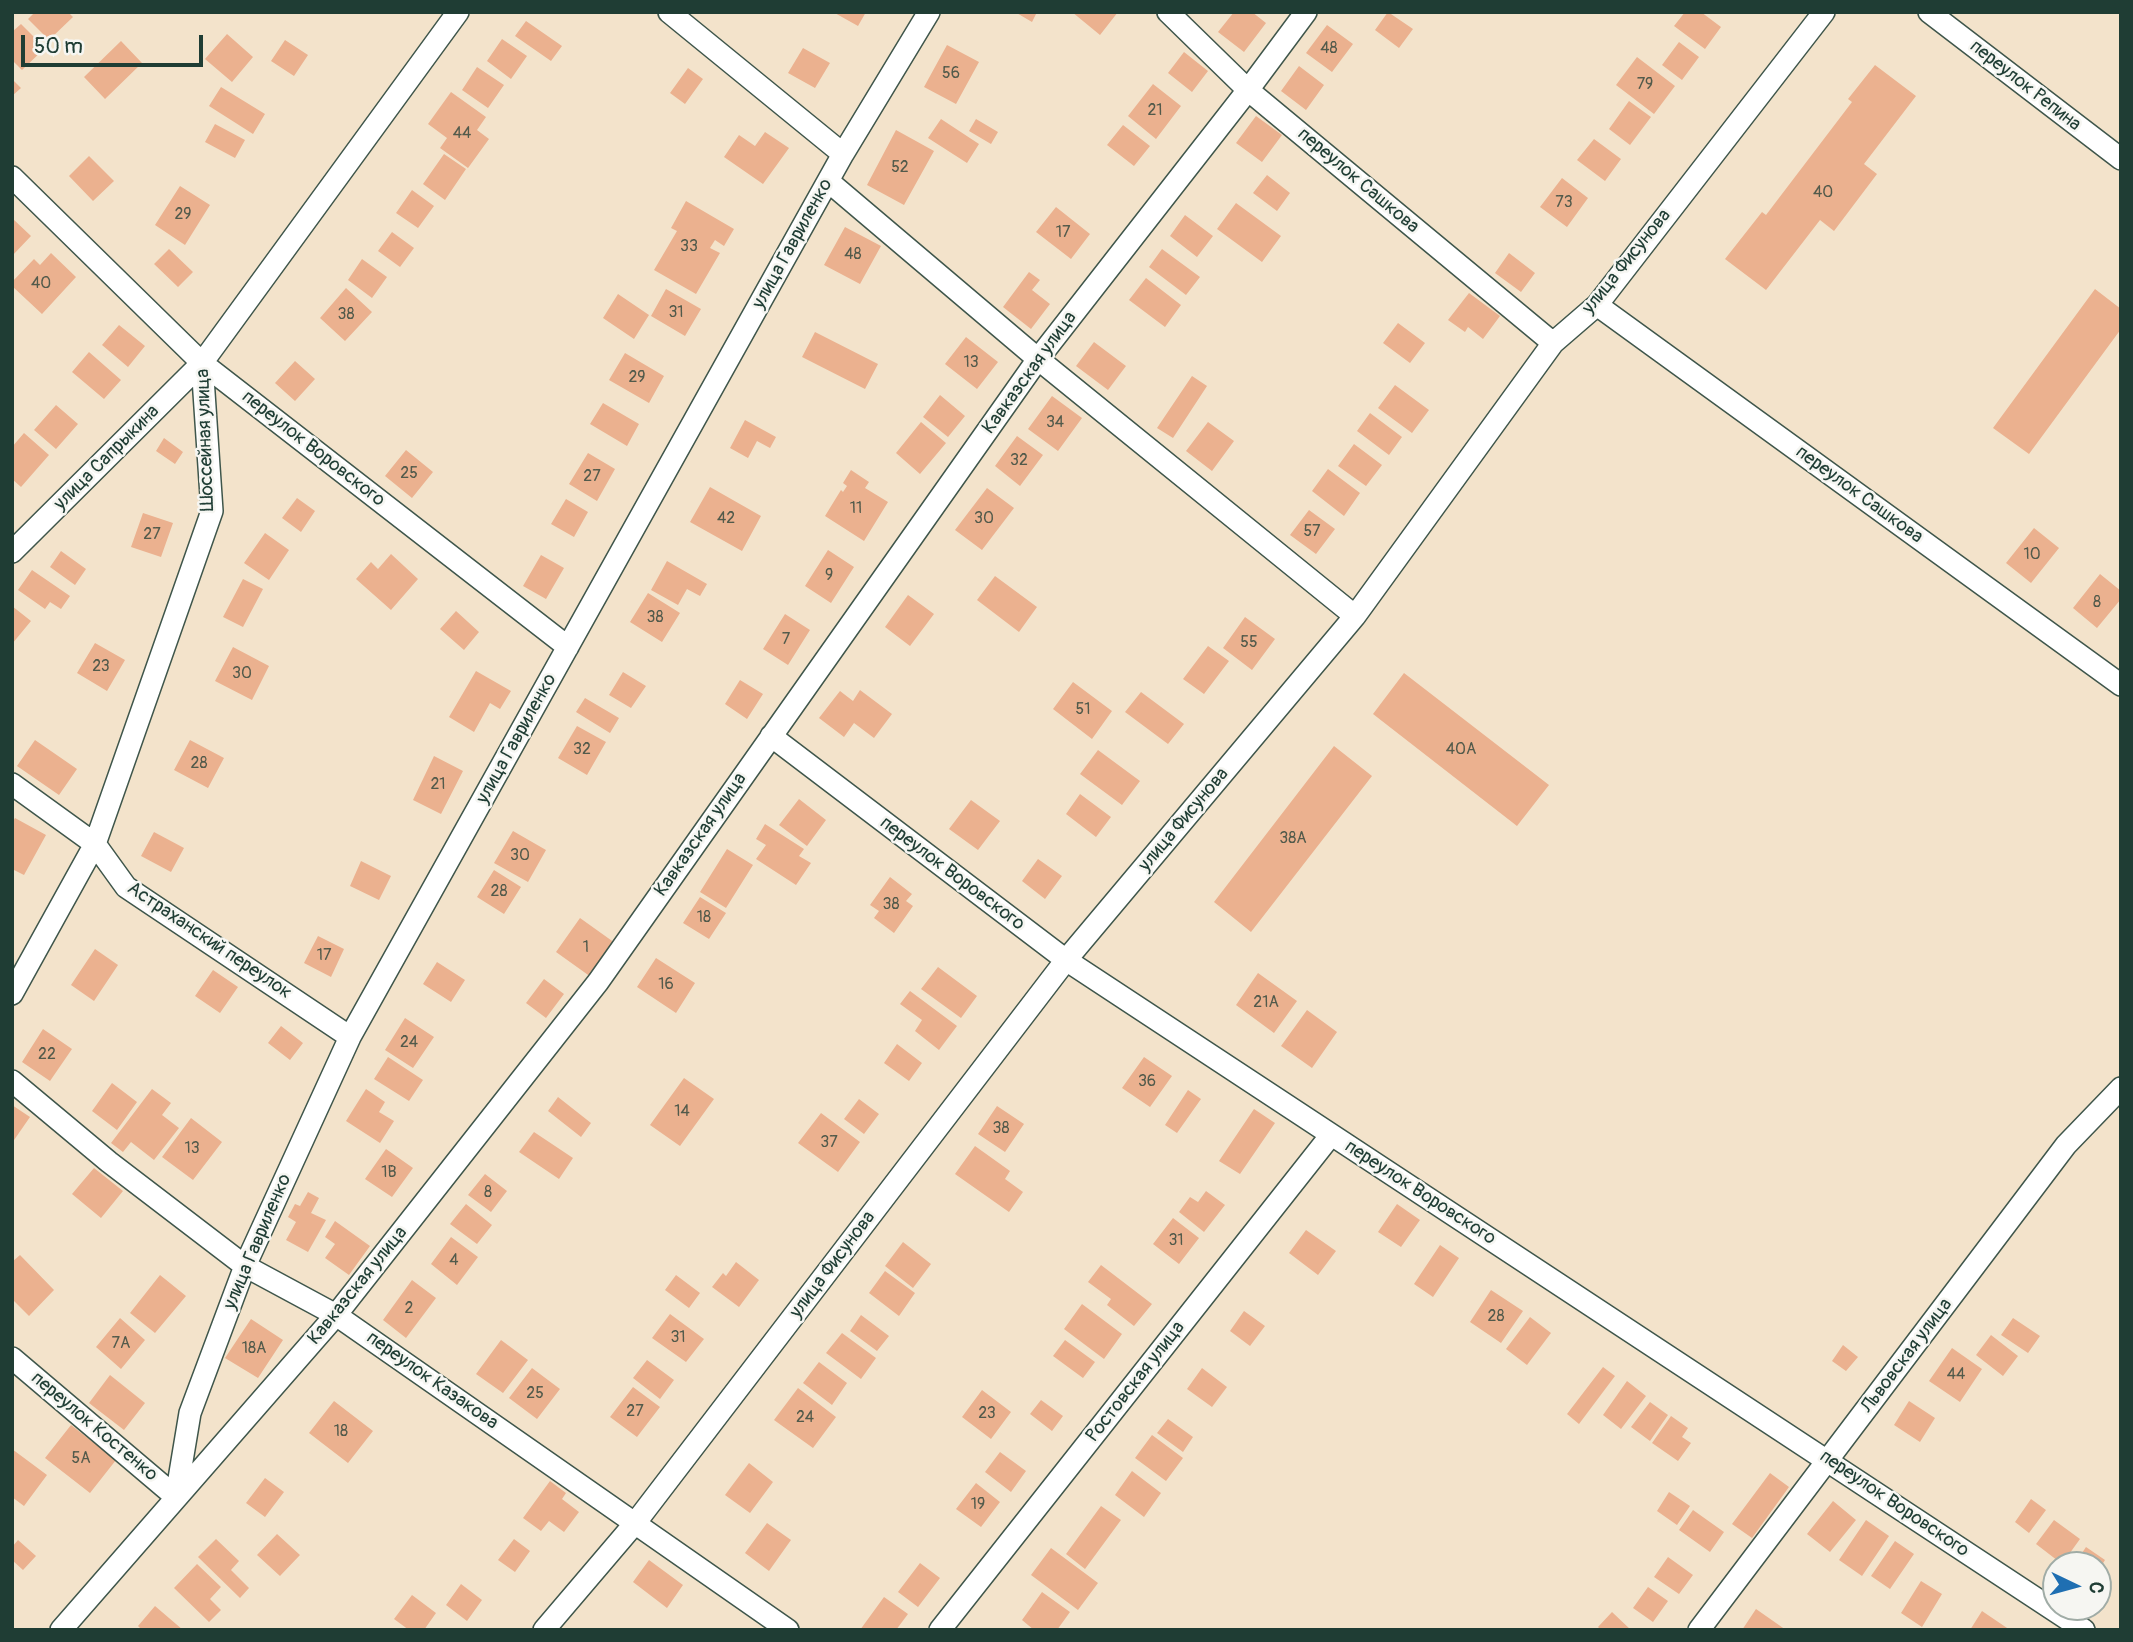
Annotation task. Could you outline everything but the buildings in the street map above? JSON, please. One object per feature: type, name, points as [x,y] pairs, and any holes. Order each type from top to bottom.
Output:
[{"type":"street","name":"Шоссейная улица","points":[[12,994],[95,844],[212,511],[202,363],[457,12]]},
{"type":"street","points":[[669,12],[843,154]]},
{"type":"street","name":"улица Гавриленко","points":[[176,1497],[190,1413],[244,1266],[350,1037],[843,154],[929,12]]},
{"type":"street","name":"переулок Сашкова","points":[[1168,12],[1248,90],[1553,343]]},
{"type":"street","name":"Кавказская улица","points":[[61,1630],[337,1315],[598,982],[1038,359],[1306,12]]},
{"type":"street","name":"улица Фисунова","points":[[544,1630],[636,1522],[1066,960],[1355,616],[1553,343],[1597,304],[1824,12]]},
{"type":"street","name":"переулок Репина","points":[[1929,12],[2121,159]]},
{"type":"street","name":"переулок Воровского","points":[[12,177],[202,363],[568,647]]},
{"type":"street","points":[[828,181],[1038,359],[1355,616]]},
{"type":"street","name":"переулок Сашкова","points":[[1597,304],[2121,685]]},
{"type":"street","name":"улица Сапрыкина","points":[[12,552],[202,363]]},
{"type":"street","name":"переулок Воровского","points":[[771,736],[1066,960],[2084,1630]]},
{"type":"street","name":"Астраханский переулок","points":[[12,784],[95,844],[126,887],[350,1037]]},
{"type":"street","name":"переулок Казакова","points":[[12,1081],[109,1162],[244,1266],[337,1315],[788,1630]]},
{"type":"street","name":"Львовская улица","points":[[1699,1630],[2066,1145],[2121,1088]]},
{"type":"street","name":"Ростовская улица","points":[[940,1630],[1332,1135]]},
{"type":"street","name":"переулок Костенко","points":[[12,1358],[176,1497]]}]
